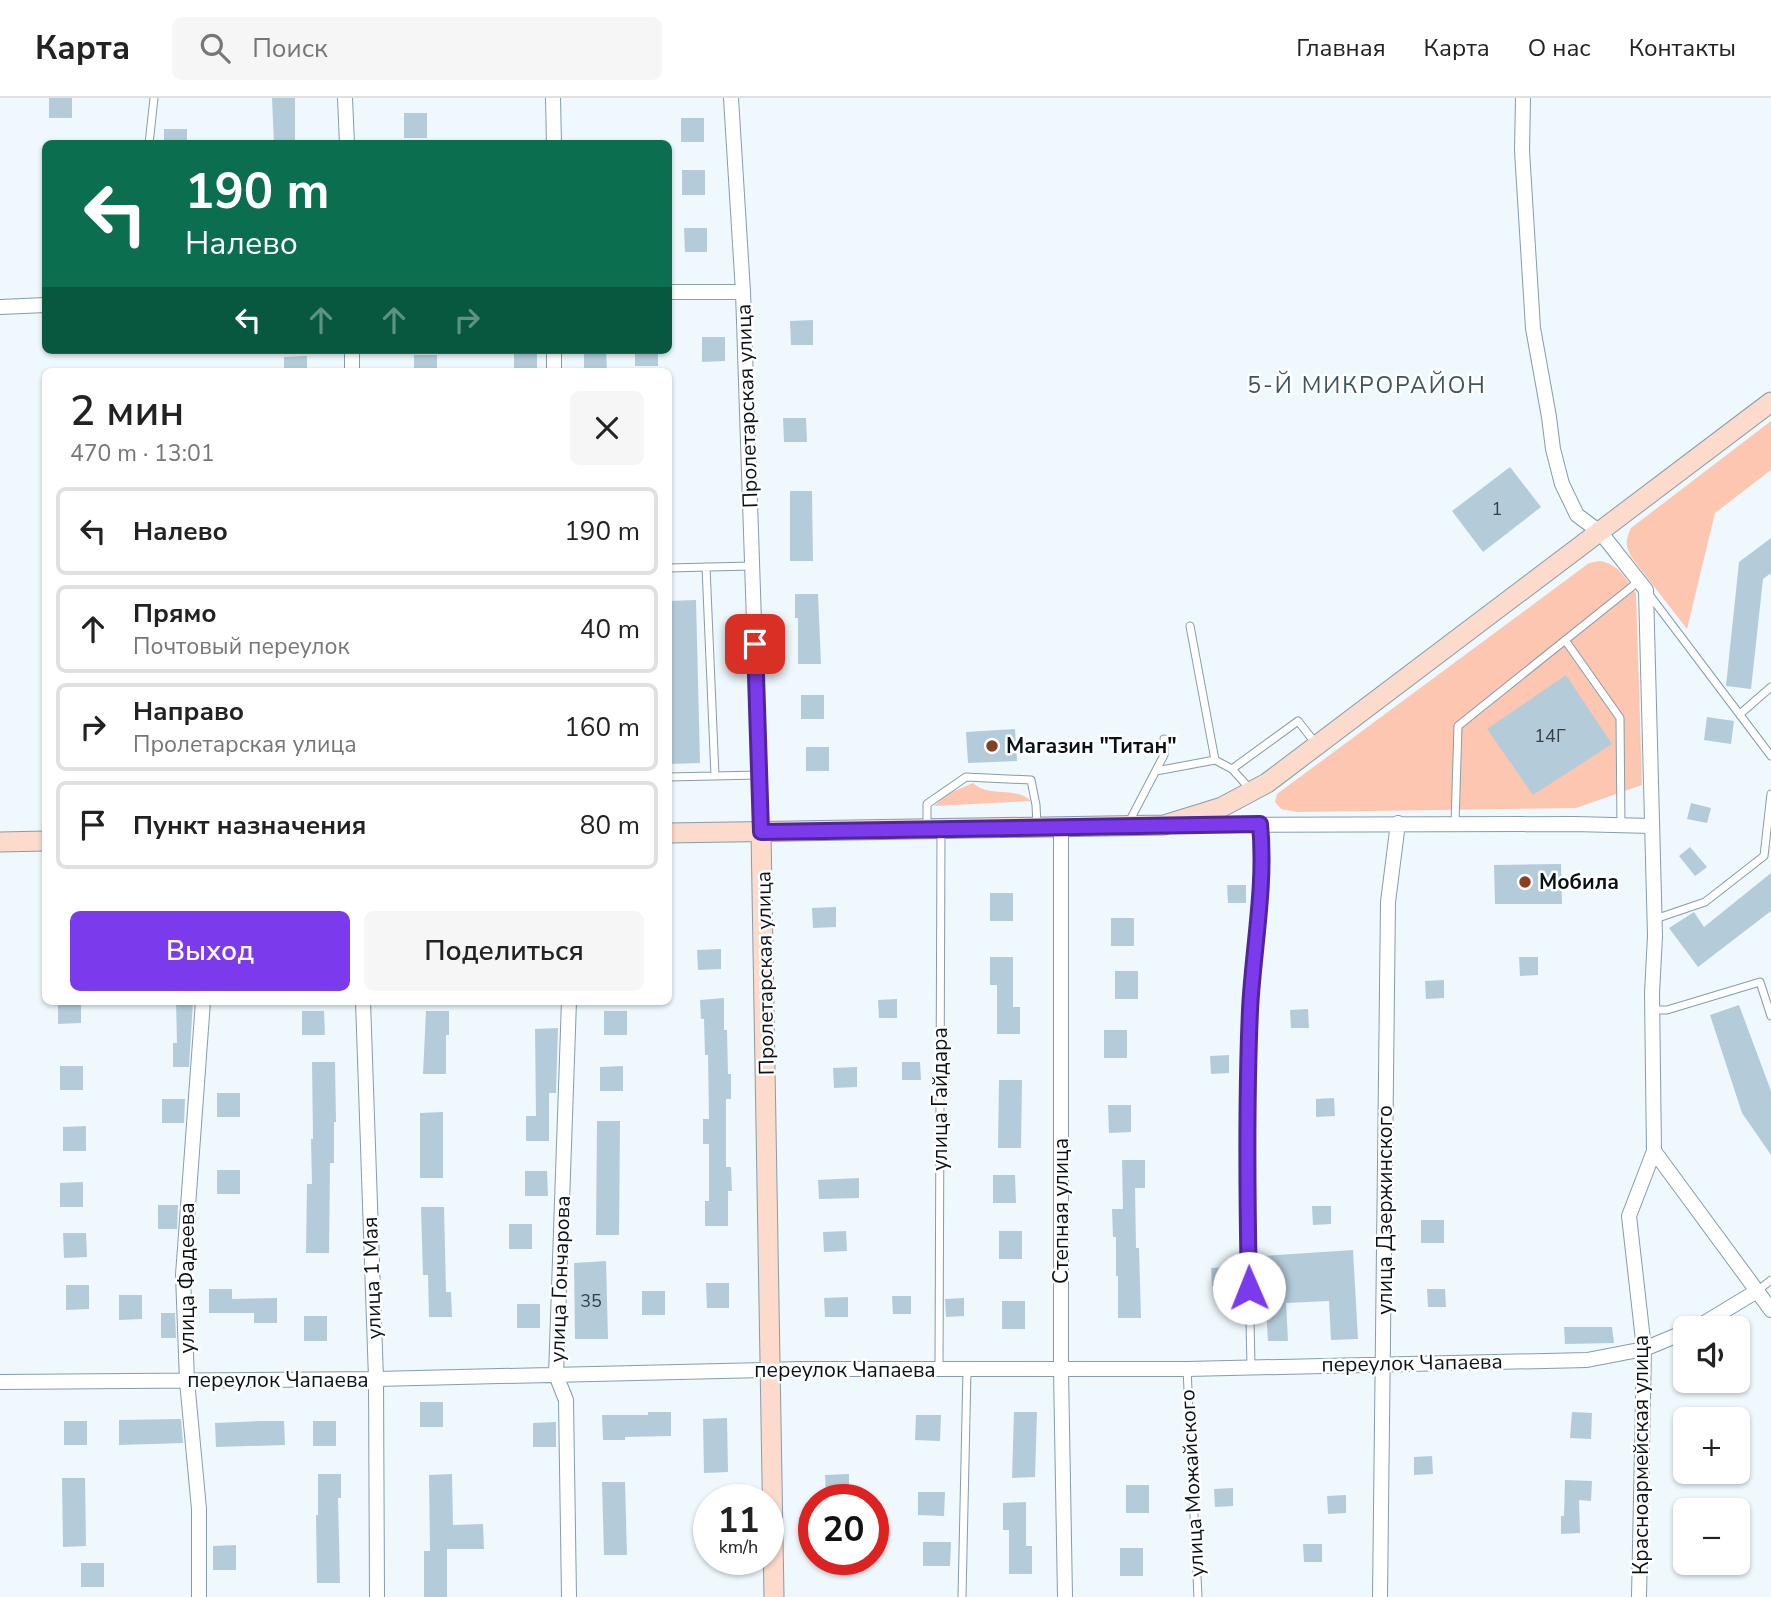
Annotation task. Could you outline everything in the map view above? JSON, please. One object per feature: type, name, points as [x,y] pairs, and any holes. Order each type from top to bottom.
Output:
[{"type":"main road","points":[[672,833],[1164,825],[1222,807],[1267,783],[1771,402]]},
{"type":"main road","name":"Пролетарская улица","points":[[761,832],[774,1597]]},
{"type":"main road","points":[[0,842],[42,841]]},
{"type":"street","points":[[345,98],[347,140]]},
{"type":"street","points":[[553,98],[554,140]]},
{"type":"street","name":"Пролетарская улица","points":[[731,98],[743,292],[761,832]]},
{"type":"street","points":[[1523,98],[1522,151],[1533,328],[1553,449],[1562,484],[1577,515],[1601,533],[1642,586],[1654,919],[1654,1151],[1771,1310]]},
{"type":"street","points":[[672,292],[743,292]]},
{"type":"street","points":[[0,307],[42,305]]},
{"type":"street","points":[[1164,825],[1398,823],[1652,826]]},
{"type":"street","name":"улица Дзержинского","points":[[1380,1597],[1388,902],[1398,823]]},
{"type":"street","name":"Степная улица","points":[[1061,826],[1061,1370],[1065,1597]]},
{"type":"street","name":"улица Фадеева","points":[[199,1597],[198,1509],[187,1381],[184,1262],[203,1005]]},
{"type":"street","name":"улица 1 Мая","points":[[363,1005],[376,1379],[377,1597]]},
{"type":"street","name":"улица Гончарова","points":[[569,1005],[556,1375],[566,1400],[569,1597]]},
{"type":"street","name":"Красноармейская улица","points":[[1639,1597],[1644,1349],[1629,1216],[1654,1151]]},
{"type":"street","points":[[1716,1316],[1757,1291]]},
{"type":"street","name":"переулок Чапаева","points":[[0,1382],[376,1379],[939,1369],[1187,1369],[1587,1360],[1644,1349],[1673,1337]]},
{"type":"lane","points":[[149,140],[153,98]]},
{"type":"lane","points":[[672,568],[752,566]]},
{"type":"lane","points":[[706,567],[715,776]]},
{"type":"lane","points":[[1455,824],[1458,726],[1565,640],[1642,586],[1771,756]]},
{"type":"lane","points":[[1190,626],[1215,760]]},
{"type":"lane","points":[[1565,640],[1620,718],[1621,825]]},
{"type":"lane","points":[[1740,714],[1771,687]]},
{"type":"lane","points":[[1232,769],[1298,721],[1317,746]]},
{"type":"lane","points":[[1127,826],[1164,755],[1164,739]]},
{"type":"lane","points":[[1156,771],[1215,760],[1232,769],[1252,792]]},
{"type":"lane","points":[[672,777],[760,775]]},
{"type":"lane","name":"улица Гайдара","points":[[939,1369],[934,829],[927,804],[966,777],[1031,780],[1037,827]]},
{"type":"lane","points":[[1654,919],[1705,902],[1764,856],[1771,794]]},
{"type":"lane","points":[[1251,1367],[1245,1130],[1250,1007],[1263,852],[1260,824]]},
{"type":"lane","points":[[1652,1010],[1667,1010],[1760,982],[1771,1016]]},
{"type":"lane","points":[[1757,1291],[1771,1280]]},
{"type":"lane","name":"улица Можайского","points":[[1187,1369],[1198,1597]]},
{"type":"lane","points":[[962,1597],[967,1370]]},
{"type":"shaded area","points":[[1771,421],[1771,470],[1715,513],[1687,629],[1632,558],[1627,543],[1631,528]]},
{"type":"shaded area","points":[[1599,561],[1616,568],[1636,593],[1642,785],[1576,808],[1297,812],[1281,809],[1275,802],[1277,794],[1589,563]]},
{"type":"shaded area","points":[[973,783],[987,790],[1018,794],[1031,801],[934,806],[948,794]]},
{"type":"building","points":[[49,98],[72,98],[72,118],[49,118]]},
{"type":"building","points":[[272,98],[295,98],[295,140],[274,140]]},
{"type":"building","points":[[404,113],[427,113],[427,138],[404,138]]},
{"type":"building","points":[[681,118],[704,118],[704,142],[681,142]]},
{"type":"building","points":[[164,129],[187,129],[187,140],[164,140]]},
{"type":"building","points":[[682,170],[705,170],[705,195],[682,195]]},
{"type":"building","points":[[684,228],[707,228],[707,252],[685,252]]},
{"type":"building","points":[[813,320],[813,345],[791,345],[790,321]]},
{"type":"building","points":[[702,337],[725,337],[725,361],[702,362]]},
{"type":"building","points":[[514,354],[537,354],[537,368],[514,368]]},
{"type":"building","points":[[584,354],[606,354],[607,368],[584,368]]},
{"type":"building","points":[[635,354],[658,354],[658,366],[635,366]]},
{"type":"building","points":[[414,355],[437,355],[437,368],[414,368]]},
{"type":"building","points":[[307,356],[307,368],[284,368],[284,357]]},
{"type":"building","points":[[783,418],[806,418],[807,442],[784,442]]},
{"type":"building","points":[[1510,467],[1541,507],[1483,552],[1452,511]]},
{"type":"building","points":[[790,491],[812,491],[813,561],[790,561]]},
{"type":"building","points":[[1771,538],[1771,573],[1763,579],[1751,689],[1726,686],[1739,562]]},
{"type":"building","points":[[795,594],[818,594],[821,664],[798,664]]},
{"type":"building","points":[[696,600],[700,763],[672,764],[672,601]]},
{"type":"building","points":[[1566,675],[1612,744],[1533,795],[1487,729]]},
{"type":"building","points":[[801,695],[824,695],[824,719],[801,719]]},
{"type":"building","points":[[1707,717],[1734,721],[1731,744],[1704,740]]},
{"type":"building","name":"Магазин \"Титан\"","points":[[1015,729],[1017,761],[968,763],[966,732]]},
{"type":"building","points":[[806,747],[829,747],[829,771],[806,771]]},
{"type":"building","points":[[1691,803],[1711,808],[1707,823],[1687,819]]},
{"type":"building","points":[[1690,847],[1707,867],[1695,876],[1679,856]]},
{"type":"building","points":[[1561,864],[1562,904],[1495,904],[1494,865]]},
{"type":"building","points":[[1771,873],[1771,911],[1698,967],[1669,928],[1694,912],[1704,927]]},
{"type":"building","points":[[1227,885],[1246,885],[1246,903],[1228,903]]},
{"type":"building","points":[[990,893],[1013,893],[1013,921],[990,921]]},
{"type":"building","points":[[836,907],[836,927],[813,928],[812,908]]},
{"type":"building","points":[[1111,918],[1134,918],[1134,946],[1111,946]]},
{"type":"building","points":[[721,949],[721,969],[698,970],[697,950]]},
{"type":"building","points":[[990,957],[1013,957],[1013,1007],[1020,1007],[1020,1034],[997,1034],[997,985],[990,985]]},
{"type":"building","points":[[1519,957],[1538,957],[1538,975],[1520,976]]},
{"type":"building","points":[[1115,971],[1138,971],[1138,999],[1115,999]]},
{"type":"building","points":[[1444,980],[1444,998],[1426,999],[1425,981]]},
{"type":"building","points":[[724,998],[728,1074],[731,1074],[731,1099],[726,1099],[726,1167],[731,1167],[732,1191],[728,1191],[728,1226],[705,1226],[705,1201],[709,1201],[709,1144],[703,1144],[703,1119],[709,1119],[708,1055],[705,1055],[704,1019],[701,1019],[700,1000]]},
{"type":"building","points":[[897,999],[897,1018],[879,1018],[878,1000]]},
{"type":"building","points":[[58,1005],[81,1005],[81,1023],[58,1024]]},
{"type":"building","points":[[176,1005],[193,1005],[189,1067],[173,1067],[173,1043],[177,1043]]},
{"type":"building","points":[[1739,1005],[1771,1091],[1771,1155],[1742,1113],[1710,1015]]},
{"type":"building","points":[[1308,1009],[1309,1028],[1291,1028],[1290,1010]]},
{"type":"building","points":[[302,1011],[324,1011],[325,1035],[302,1035]]},
{"type":"building","points":[[426,1011],[449,1011],[446,1074],[423,1074]]},
{"type":"building","points":[[604,1011],[627,1011],[627,1035],[604,1035]]},
{"type":"building","points":[[558,1028],[556,1093],[549,1093],[549,1141],[526,1141],[526,1116],[536,1116],[535,1029]]},
{"type":"building","points":[[1104,1030],[1127,1030],[1127,1058],[1104,1058]]},
{"type":"building","points":[[1229,1055],[1229,1073],[1211,1074],[1210,1056]]},
{"type":"building","points":[[312,1062],[335,1062],[336,1122],[334,1163],[330,1163],[329,1253],[306,1253],[307,1184],[312,1184]]},
{"type":"building","points":[[902,1062],[920,1062],[921,1080],[902,1080]]},
{"type":"building","points":[[60,1066],[83,1066],[83,1090],[60,1090]]},
{"type":"building","points":[[623,1066],[623,1091],[600,1091],[600,1067]]},
{"type":"building","points":[[857,1067],[857,1087],[834,1088],[833,1068]]},
{"type":"building","points":[[999,1080],[1022,1080],[1021,1148],[998,1148]]},
{"type":"building","points":[[217,1093],[240,1093],[240,1117],[217,1117]]},
{"type":"building","points":[[1334,1098],[1335,1116],[1316,1117],[1316,1099]]},
{"type":"building","points":[[162,1099],[185,1099],[184,1123],[162,1123]]},
{"type":"building","points":[[1108,1105],[1131,1105],[1131,1132],[1109,1133]]},
{"type":"building","points":[[443,1112],[443,1178],[420,1178],[420,1113]]},
{"type":"building","points":[[597,1121],[620,1121],[619,1235],[596,1235]]},
{"type":"building","points":[[86,1126],[86,1151],[63,1151],[63,1127]]},
{"type":"building","points":[[1122,1160],[1145,1160],[1145,1188],[1135,1188],[1141,1318],[1118,1318],[1116,1237],[1113,1237],[1112,1209],[1123,1209]]},
{"type":"building","points":[[217,1170],[240,1170],[240,1194],[217,1194]]},
{"type":"building","points":[[525,1171],[547,1171],[548,1196],[525,1196]]},
{"type":"building","points":[[993,1175],[1015,1175],[1016,1203],[993,1203]]},
{"type":"building","points":[[859,1178],[859,1198],[819,1199],[818,1180]]},
{"type":"building","points":[[83,1182],[83,1207],[60,1207],[60,1183]]},
{"type":"building","points":[[158,1205],[178,1205],[177,1229],[158,1229]]},
{"type":"building","points":[[1312,1206],[1331,1206],[1331,1224],[1313,1225]]},
{"type":"building","points":[[421,1207],[444,1207],[446,1292],[451,1292],[452,1317],[429,1317],[428,1275],[423,1275]]},
{"type":"building","points":[[1421,1220],[1444,1220],[1444,1243],[1421,1243]]},
{"type":"building","points":[[509,1224],[532,1224],[532,1249],[509,1249]]},
{"type":"building","points":[[846,1231],[847,1251],[824,1252],[823,1232]]},
{"type":"building","points":[[999,1231],[1022,1231],[1022,1259],[999,1259]]},
{"type":"building","points":[[63,1233],[86,1233],[87,1257],[64,1258]]},
{"type":"building","points":[[1353,1250],[1358,1339],[1331,1340],[1329,1301],[1286,1303],[1288,1341],[1268,1341],[1263,1256]]},
{"type":"building","points":[[606,1261],[608,1339],[575,1339],[574,1263]]},
{"type":"building","points":[[1229,1267],[1230,1285],[1212,1286],[1211,1268]]},
{"type":"building","points":[[706,1283],[729,1283],[729,1308],[707,1308]]},
{"type":"building","points":[[66,1285],[89,1285],[89,1309],[66,1310]]},
{"type":"building","points":[[209,1289],[232,1289],[232,1299],[277,1298],[277,1323],[254,1323],[254,1313],[209,1313]]},
{"type":"building","points":[[1427,1289],[1445,1289],[1446,1307],[1428,1307]]},
{"type":"building","points":[[642,1291],[665,1291],[665,1315],[642,1315]]},
{"type":"building","points":[[119,1295],[142,1295],[142,1319],[119,1320]]},
{"type":"building","points":[[892,1296],[911,1296],[911,1314],[893,1314]]},
{"type":"building","points":[[848,1297],[848,1317],[825,1317],[824,1298]]},
{"type":"building","points":[[964,1298],[964,1316],[946,1317],[945,1299]]},
{"type":"building","points":[[1002,1301],[1025,1301],[1025,1329],[1002,1329]]},
{"type":"building","points":[[517,1304],[540,1304],[540,1328],[517,1328]]},
{"type":"building","points":[[161,1313],[175,1313],[176,1338],[161,1338]]},
{"type":"building","points":[[304,1316],[327,1316],[327,1341],[304,1341]]},
{"type":"building","points":[[1564,1327],[1612,1327],[1614,1343],[1565,1344]]},
{"type":"building","points":[[420,1402],[443,1402],[443,1427],[420,1427]]},
{"type":"building","points":[[648,1412],[671,1412],[671,1436],[603,1440],[602,1415],[648,1415]]},
{"type":"building","points":[[1014,1412],[1037,1412],[1035,1477],[1012,1478]]},
{"type":"building","points":[[1572,1412],[1592,1413],[1591,1439],[1570,1438]]},
{"type":"building","points":[[916,1415],[941,1415],[940,1441],[915,1440]]},
{"type":"building","points":[[727,1418],[728,1472],[704,1473],[703,1419]]},
{"type":"building","points":[[181,1419],[183,1443],[119,1445],[119,1420]]},
{"type":"building","points":[[64,1421],[87,1421],[87,1445],[64,1445]]},
{"type":"building","points":[[284,1421],[285,1445],[216,1447],[215,1423]]},
{"type":"building","points":[[313,1421],[336,1421],[336,1446],[313,1446]]},
{"type":"building","points":[[556,1422],[556,1447],[533,1447],[533,1423]]},
{"type":"building","points":[[1432,1456],[1433,1474],[1414,1475],[1414,1457]]},
{"type":"building","points":[[318,1474],[341,1474],[341,1498],[338,1498],[340,1583],[317,1583]]},
{"type":"building","points":[[452,1474],[453,1525],[483,1524],[484,1549],[447,1549],[447,1597],[424,1597],[424,1551],[430,1551],[429,1475]]},
{"type":"building","points":[[849,1474],[849,1484],[825,1484],[825,1475]]},
{"type":"building","points":[[62,1478],[85,1478],[86,1546],[63,1547]]},
{"type":"building","points":[[1565,1480],[1592,1481],[1591,1501],[1579,1500],[1580,1533],[1561,1534]]},
{"type":"building","points":[[602,1482],[625,1482],[627,1555],[604,1555]]},
{"type":"building","points":[[1126,1485],[1149,1485],[1149,1513],[1126,1513]]},
{"type":"building","points":[[1233,1488],[1233,1506],[1215,1507],[1214,1489]]},
{"type":"building","points":[[918,1492],[945,1492],[944,1516],[918,1515]]},
{"type":"building","points":[[1346,1495],[1346,1513],[1328,1514],[1327,1496]]},
{"type":"building","points":[[1026,1502],[1026,1546],[1032,1546],[1032,1574],[1009,1574],[1009,1530],[1003,1530],[1003,1503]]},
{"type":"building","points":[[923,1542],[951,1542],[950,1566],[923,1566]]},
{"type":"building","points":[[1303,1544],[1322,1544],[1322,1562],[1304,1562]]},
{"type":"building","points":[[236,1545],[236,1570],[213,1570],[213,1546]]},
{"type":"building","points":[[1120,1548],[1143,1548],[1143,1576],[1120,1576]]},
{"type":"building","points":[[81,1563],[104,1563],[104,1587],[81,1587]]},
{"type":"place","name":"Магазин \"Титан\"","points":[[992,746]]},
{"type":"place","name":"Мобила","points":[[1525,882]]},
{"type":"district","name":"5-Й МИКРОРАЙОН","points":[[1367,385]]},
{"type":"route","points":[[755,644],[761,832],[1260,824],[1263,852],[1250,1007],[1245,1130],[1249,1288]]}]
